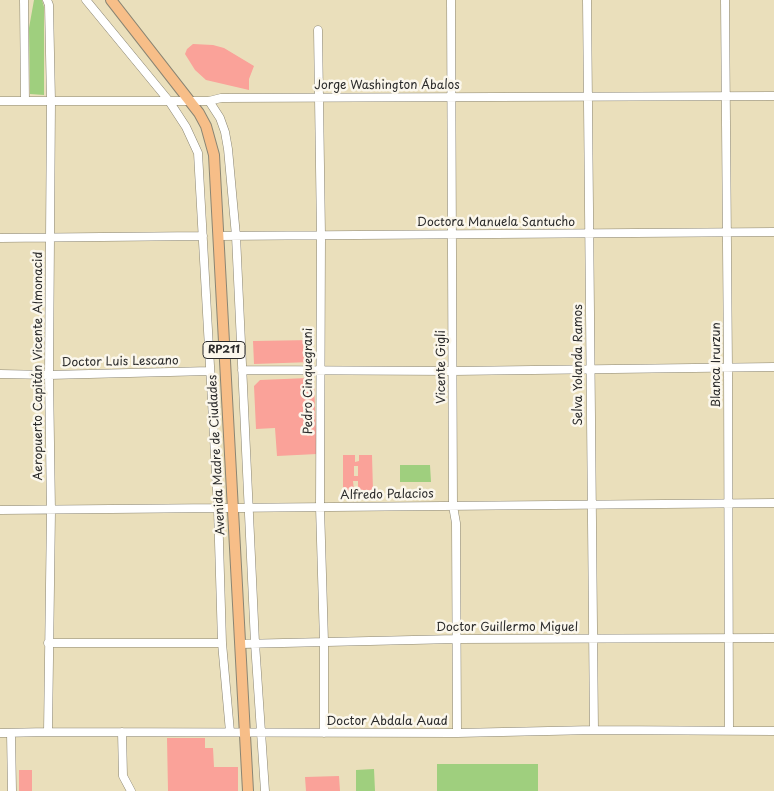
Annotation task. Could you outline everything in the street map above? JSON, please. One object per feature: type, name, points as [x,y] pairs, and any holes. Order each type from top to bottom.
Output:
[{"type":"main road","name":"Avenida Madre de Ciudades","points":[[111,0],[199,113],[212,144],[214,155],[248,791]]},
{"type":"street","points":[[24,0],[25,101]]},
{"type":"street","name":"Aeropuerto Capitán Vicente Almonacid","points":[[47,0],[49,5],[50,101],[49,375],[51,511],[48,732]]},
{"type":"street","points":[[86,0],[169,101],[186,127],[198,153],[218,508],[222,643],[230,732]]},
{"type":"street","name":"Vicente Gigli","points":[[451,0],[453,506],[456,523],[457,733]]},
{"type":"street","name":"Selva Yolanda Ramos","points":[[587,0],[594,730]]},
{"type":"street","name":"Blanca Irurzun","points":[[725,0],[730,638],[729,730]]},
{"type":"street","name":"Pedro Cinquegrani","points":[[318,30],[321,235],[320,507],[324,642],[324,733]]},
{"type":"street","name":"Jorge Washington Ábalos","points":[[0,101],[209,101],[221,98],[774,96]]},
{"type":"street","points":[[209,101],[220,118],[225,132],[236,236],[248,508],[265,791]]},
{"type":"street","name":"Doctora Manuela Santucho","points":[[218,236],[774,232]]},
{"type":"street","points":[[0,238],[203,236]]},
{"type":"street","points":[[242,370],[453,371],[774,367]]},
{"type":"street","name":"Doctor Luis Lescano","points":[[0,374],[49,375],[210,370]]},
{"type":"street","name":"Alfredo Palacios","points":[[0,510],[774,503]]},
{"type":"street","name":"Doctor Guillermo Miguel","points":[[240,644],[456,639],[774,638]]},
{"type":"street","points":[[48,643],[222,643]]},
{"type":"street","name":"Doctor Abdala Auad","points":[[0,733],[262,731],[457,733],[594,730],[774,730]]},
{"type":"street","points":[[122,732],[123,776],[131,791]]},
{"type":"street","points":[[11,733],[12,791]]},
{"type":"green space","points":[[34,0],[42,0],[44,7],[44,95],[30,94],[29,28]]},
{"type":"green space","points":[[400,465],[430,465],[431,482],[400,482]]},
{"type":"green space","points":[[437,764],[538,764],[538,791],[437,791]]},
{"type":"green space","points":[[374,769],[375,791],[356,791],[356,770]]},
{"type":"building","points":[[193,44],[213,45],[224,48],[254,66],[249,79],[249,90],[206,80],[195,70],[185,54],[187,49]]},
{"type":"building","points":[[312,340],[312,362],[254,364],[253,341]]},
{"type":"building","points":[[308,378],[314,383],[317,454],[277,456],[275,428],[256,429],[254,386],[260,380]]},
{"type":"building","points":[[343,455],[355,455],[355,462],[359,461],[359,455],[372,455],[373,491],[358,491],[358,481],[353,481],[354,491],[343,491]],"holes":[[[354,466],[358,466],[358,476],[354,476]]]},
{"type":"building","points":[[167,738],[205,738],[205,748],[213,748],[214,767],[238,767],[238,791],[168,791]]},
{"type":"building","points":[[19,770],[32,770],[32,791],[19,791]]},
{"type":"building","points":[[339,776],[340,791],[306,791],[305,777]]}]
